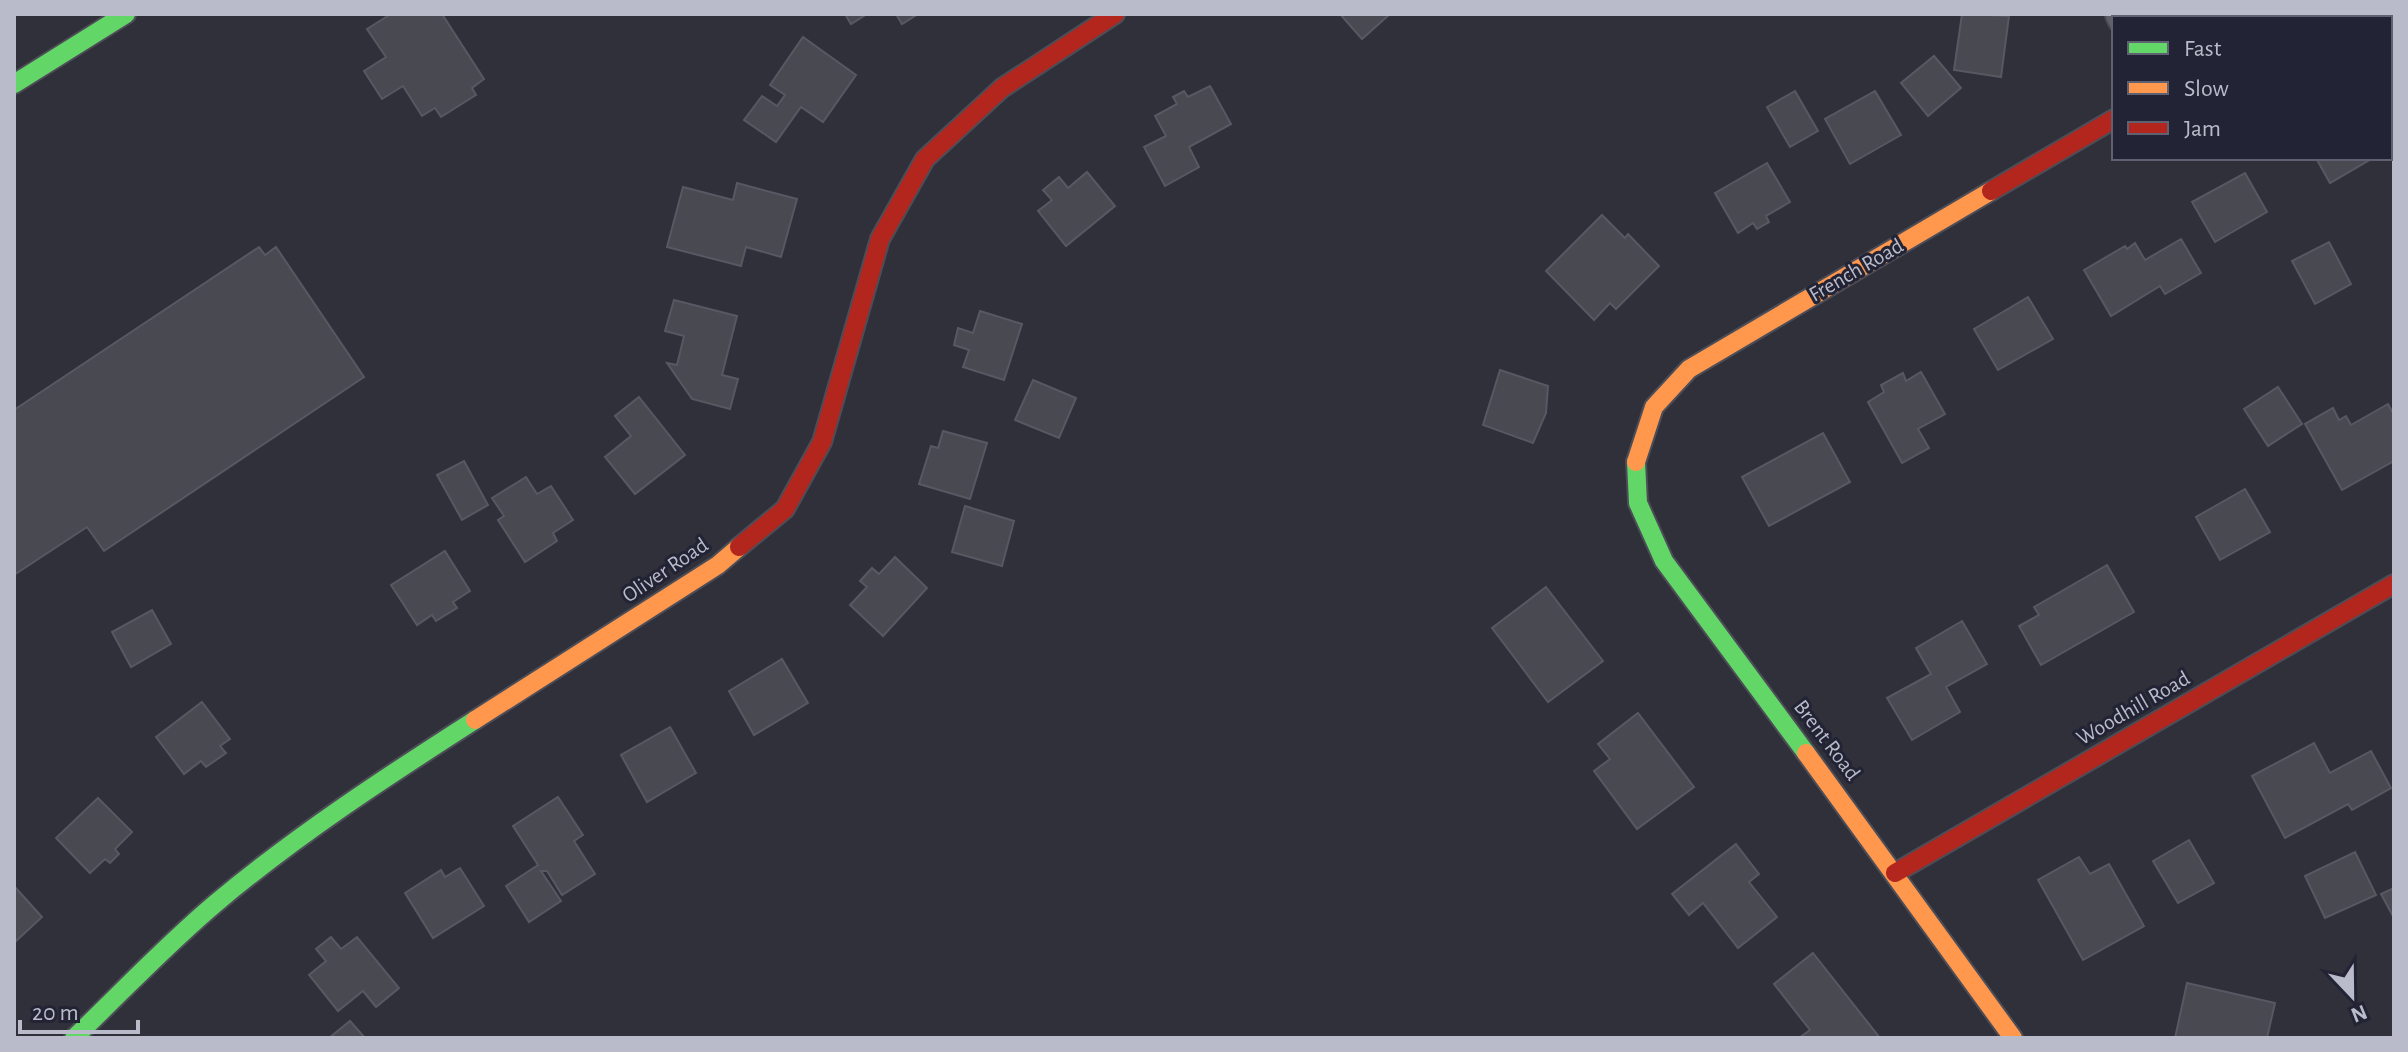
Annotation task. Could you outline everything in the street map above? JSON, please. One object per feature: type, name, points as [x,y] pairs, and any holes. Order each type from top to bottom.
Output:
[{"type":"street","points":[[14,84],[126,14]]},
{"type":"street","name":"Oliver Road","points":[[74,1038],[214,905],[272,859],[383,779],[718,565],[785,509],[822,442],[880,239],[925,159],[1002,88],[1115,14]]},
{"type":"street","name":"French Road","points":[[1636,457],[1654,407],[1689,369],[2112,120]]},
{"type":"street","name":"Brent Road","points":[[1636,457],[1638,503],[1664,561],[2013,1038]]},
{"type":"street","name":"Woodhill Road","points":[[1895,873],[2392,590]]},
{"type":"building","points":[[391,14],[442,14],[484,79],[472,88],[476,95],[441,117],[435,108],[422,116],[403,86],[382,99],[364,71],[386,57],[367,29]]},
{"type":"building","points":[[845,14],[867,14],[851,24]]},
{"type":"building","points":[[896,14],[918,14],[902,24]]},
{"type":"building","points":[[1340,14],[1390,14],[1362,39]]},
{"type":"building","points":[[1962,14],[2009,16],[2001,77],[1954,70]]},
{"type":"building","points":[[803,37],[856,75],[823,122],[801,107],[776,142],[744,120],[762,96],[777,106],[785,95],[770,85]]},
{"type":"building","points":[[1934,56],[1961,88],[1928,116],[1901,83]]},
{"type":"building","points":[[1210,86],[1231,124],[1189,147],[1199,167],[1165,186],[1144,147],[1166,136],[1155,116],[1177,104],[1173,97],[1184,91],[1188,97]]},
{"type":"building","points":[[1795,91],[1818,131],[1790,147],[1767,107]]},
{"type":"building","points":[[1875,91],[1901,135],[1850,164],[1825,119]]},
{"type":"building","points":[[2317,160],[2370,160],[2330,183]]},
{"type":"building","points":[[1767,163],[1790,202],[1766,216],[1769,222],[1757,229],[1753,223],[1738,233],[1715,193]]},
{"type":"building","points":[[1087,172],[1115,206],[1066,246],[1038,211],[1052,200],[1043,190],[1059,177],[1068,188]]},
{"type":"building","points":[[2245,173],[2267,212],[2215,242],[2192,202]]},
{"type":"building","points":[[737,183],[797,199],[781,257],[746,247],[741,266],[667,247],[683,187],[733,200]]},
{"type":"building","points":[[1602,215],[1625,238],[1628,234],[1659,266],[1616,309],[1610,303],[1594,320],[1546,271]]},
{"type":"building","points":[[2181,239],[2201,273],[2165,294],[2160,286],[2111,316],[2084,270],[2125,246],[2127,249],[2135,243],[2145,260]]},
{"type":"building","points":[[2329,242],[2351,284],[2315,304],[2292,261]]},
{"type":"building","points":[[259,247],[265,255],[276,247],[364,377],[104,551],[87,527],[14,575],[14,410]]},
{"type":"building","points":[[2028,297],[2053,339],[1998,370],[1974,329]]},
{"type":"building","points":[[674,300],[737,316],[722,375],[738,379],[730,409],[692,399],[667,363],[677,365],[684,336],[665,331]]},
{"type":"building","points":[[980,311],[1022,324],[1004,380],[963,367],[969,350],[954,345],[958,328],[973,333]]},
{"type":"building","points":[[1500,370],[1548,386],[1546,413],[1533,443],[1483,425]]},
{"type":"building","points":[[1921,372],[1945,414],[1918,429],[1929,448],[1902,463],[1868,402],[1884,392],[1881,385],[1903,373],[1906,381]]},
{"type":"building","points":[[1033,380],[1076,398],[1059,438],[1015,420]]},
{"type":"building","points":[[2278,387],[2302,424],[2268,446],[2244,409]]},
{"type":"building","points":[[639,397],[685,455],[635,494],[605,457],[631,436],[615,416]]},
{"type":"building","points":[[2388,404],[2394,415],[2394,461],[2342,490],[2305,424],[2333,408],[2339,420],[2346,416],[2351,425]]},
{"type":"building","points":[[943,431],[987,443],[970,499],[919,484],[931,446],[938,448]]},
{"type":"building","points":[[1823,433],[1850,482],[1769,526],[1742,477]]},
{"type":"building","points":[[464,461],[488,505],[462,520],[437,475]]},
{"type":"building","points":[[526,477],[537,494],[551,486],[573,520],[553,533],[557,541],[525,562],[498,520],[504,516],[492,498]]},
{"type":"building","points":[[2245,489],[2270,532],[2220,560],[2196,517]]},
{"type":"building","points":[[965,506],[1014,521],[1002,566],[952,552]]},
{"type":"building","points":[[445,551],[470,591],[453,602],[457,608],[436,621],[432,615],[417,625],[391,585]]},
{"type":"building","points":[[895,557],[927,588],[883,636],[850,605],[867,587],[860,581],[872,568],[879,574]]},
{"type":"building","points":[[2107,565],[2134,612],[2041,665],[2019,626],[2039,615],[2034,607]]},
{"type":"building","points":[[1546,587],[1603,661],[1548,702],[1492,628]]},
{"type":"building","points":[[152,610],[171,644],[131,667],[112,632]]},
{"type":"building","points":[[1962,621],[1987,664],[1946,687],[1960,712],[1912,740],[1887,698],[1931,674],[1916,648]]},
{"type":"building","points":[[782,659],[808,703],[754,735],[729,691]]},
{"type":"building","points":[[202,702],[230,739],[220,746],[226,753],[206,767],[201,761],[184,774],[156,737]]},
{"type":"building","points":[[1638,713],[1694,787],[1637,829],[1594,771],[1610,759],[1598,744]]},
{"type":"building","points":[[670,727],[696,773],[647,802],[621,755]]},
{"type":"building","points":[[2314,743],[2330,773],[2371,751],[2391,788],[2352,810],[2348,804],[2285,838],[2252,776]]},
{"type":"building","points":[[558,797],[583,835],[574,841],[595,874],[562,895],[547,871],[541,871],[561,901],[529,922],[506,886],[538,865],[513,826]]},
{"type":"building","points":[[98,798],[132,832],[115,849],[119,854],[110,863],[105,859],[90,873],[56,838]]},
{"type":"building","points":[[2189,840],[2214,883],[2178,903],[2153,861]]},
{"type":"building","points":[[1736,844],[1759,874],[1749,882],[1777,917],[1738,948],[1703,903],[1689,915],[1672,894]]},
{"type":"building","points":[[2355,852],[2376,895],[2325,918],[2305,876]]},
{"type":"building","points":[[2079,857],[2090,874],[2109,864],[2144,926],[2083,960],[2038,880]]},
{"type":"building","points":[[460,868],[484,906],[433,938],[405,893],[441,870],[445,877]]},
{"type":"building","points":[[14,886],[42,917],[14,943]]},
{"type":"building","points":[[2394,888],[2394,918],[2381,894]]},
{"type":"building","points":[[331,937],[341,949],[357,937],[399,988],[376,1007],[363,991],[338,1011],[309,975],[326,961],[316,949]]},
{"type":"building","points":[[1813,953],[1880,1038],[1799,1038],[1810,1030],[1774,984]]},
{"type":"building","points":[[2187,983],[2275,1003],[2267,1038],[2175,1038]]},
{"type":"building","points":[[350,1021],[365,1038],[329,1038]]},
{"type":"traffic: fast","points":[[14,84],[126,14]]},
{"type":"traffic: fast","points":[[1636,462],[1638,503],[1664,561],[1806,753]]},
{"type":"traffic: fast","points":[[74,1038],[179,935],[247,878],[342,807],[475,720]]},
{"type":"traffic: slow","points":[[1636,462],[1654,407],[1689,369],[1991,191]]},
{"type":"traffic: slow","points":[[475,720],[718,565],[739,547]]},
{"type":"traffic: slow","points":[[1806,753],[2013,1038]]},
{"type":"traffic: jam","points":[[739,547],[785,509],[822,442],[880,239],[925,159],[1002,88],[1115,14]]},
{"type":"traffic: jam","points":[[1991,191],[2112,120]]},
{"type":"traffic: jam","points":[[1895,873],[2394,584]]}]
